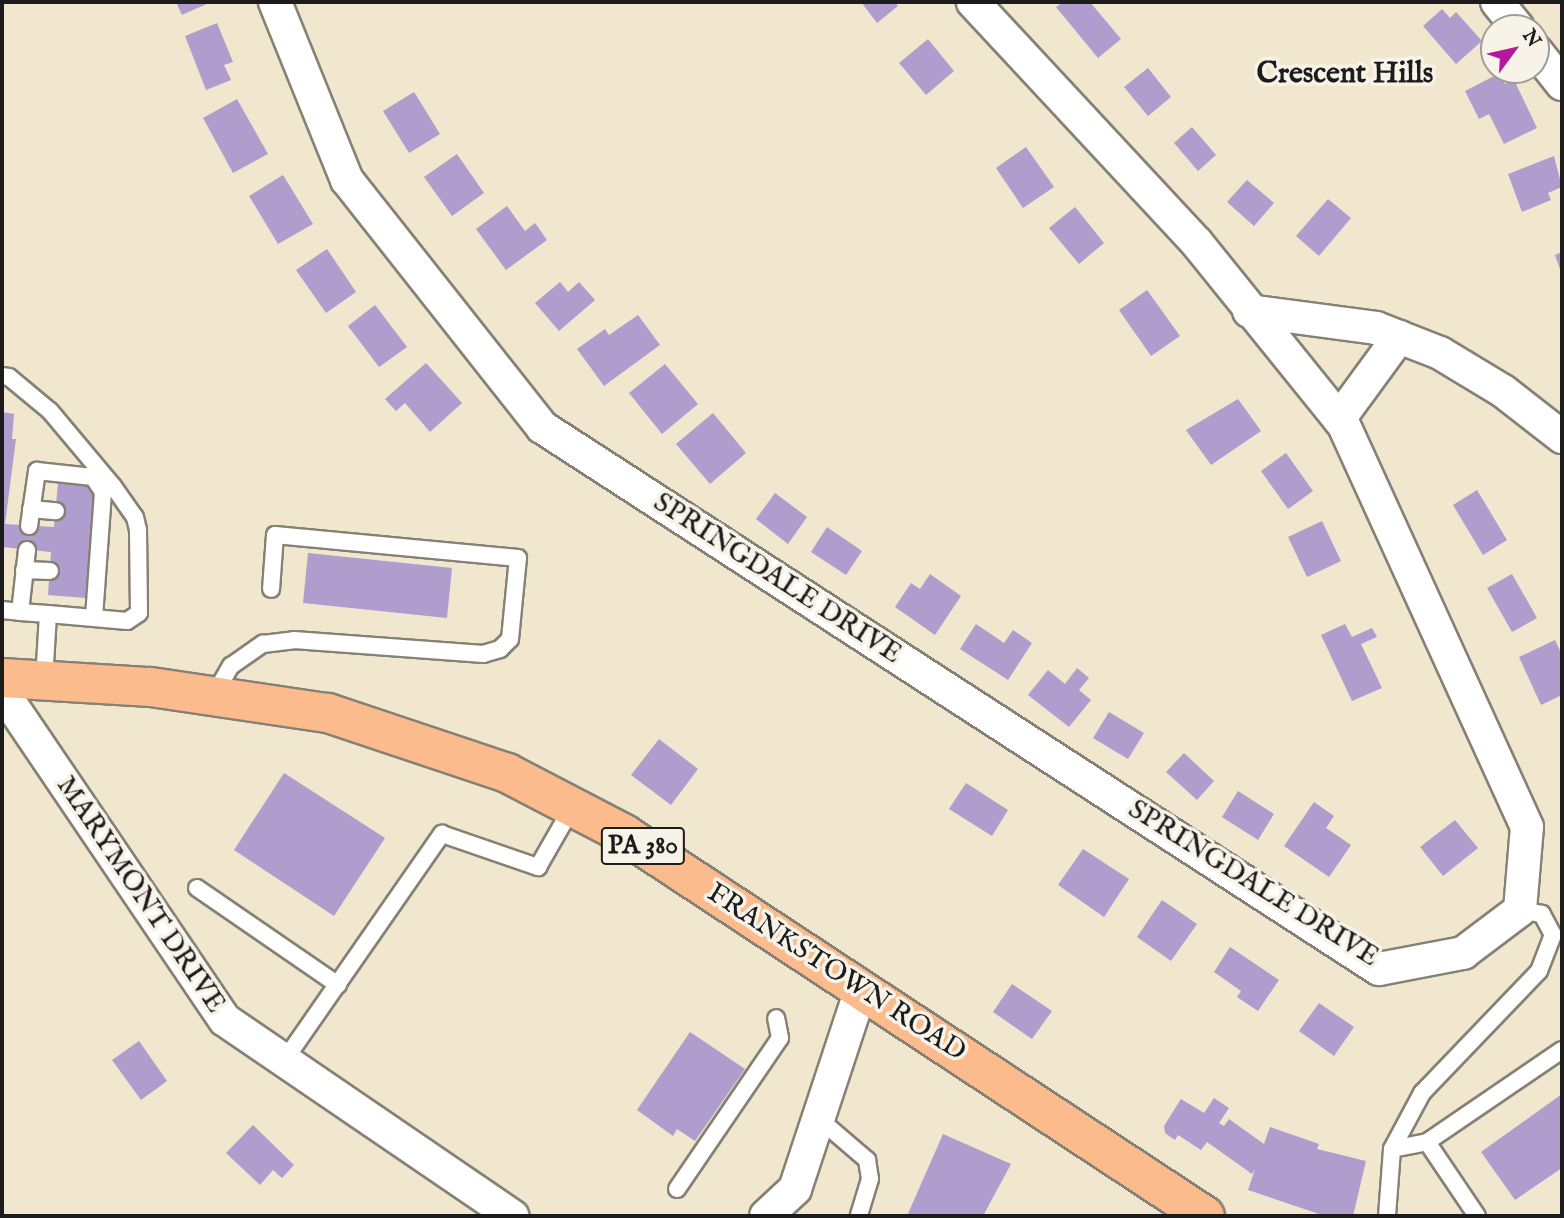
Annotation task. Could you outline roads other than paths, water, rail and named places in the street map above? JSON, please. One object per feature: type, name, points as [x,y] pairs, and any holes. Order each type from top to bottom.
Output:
[{"type":"main road","name":"FRANKSTOWN ROAD","points":[[2,678],[214,695],[328,713],[384,729],[507,773],[624,834],[1201,1215]]},
{"type":"street","name":"SPRINGDALE DRIVE","points":[[275,2],[347,180],[542,427],[1379,969],[1463,953],[1520,910]]},
{"type":"street","points":[[973,2],[1196,242],[1249,311],[1339,419],[1527,827],[1520,910]]},
{"type":"street","points":[[1550,69],[1562,84]]},
{"type":"street","points":[[1249,311],[1376,328],[1440,353],[1492,384],[1562,437]]},
{"type":"street","points":[[1339,419],[1399,337]]},
{"type":"street","name":"MARYMONT DRIVE","points":[[2,691],[225,1020],[512,1216]]},
{"type":"street","points":[[766,1216],[794,1189],[861,989]]},
{"type":"lane","points":[[2,376],[9,377],[50,411],[135,517],[139,613],[127,621],[2,610]]},
{"type":"lane","points":[[55,511],[30,517],[37,471],[93,477],[103,492],[97,514],[92,574],[94,618]]},
{"type":"lane","points":[[214,695],[231,666],[263,644],[294,639],[483,654],[500,649],[510,639],[518,558],[275,535],[271,589]]},
{"type":"lane","points":[[20,612],[27,550]]},
{"type":"lane","points":[[24,570],[50,571]]},
{"type":"lane","points":[[44,681],[48,614]]},
{"type":"lane","points":[[284,1061],[442,834],[538,867],[573,806]]},
{"type":"lane","points":[[197,888],[338,985]]},
{"type":"lane","points":[[1387,1216],[1392,1149],[1422,1093],[1539,971],[1553,935],[1542,914],[1520,910]]},
{"type":"lane","points":[[677,1189],[780,1038],[776,1018]]},
{"type":"lane","points":[[1392,1149],[1427,1142],[1562,1050]]},
{"type":"lane","points":[[818,1118],[867,1160],[870,1179],[859,1216]]},
{"type":"lane","points":[[1427,1142],[1477,1216]]},
{"type":"district","name":"Crescent Hills","points":[[1345,74]]}]
